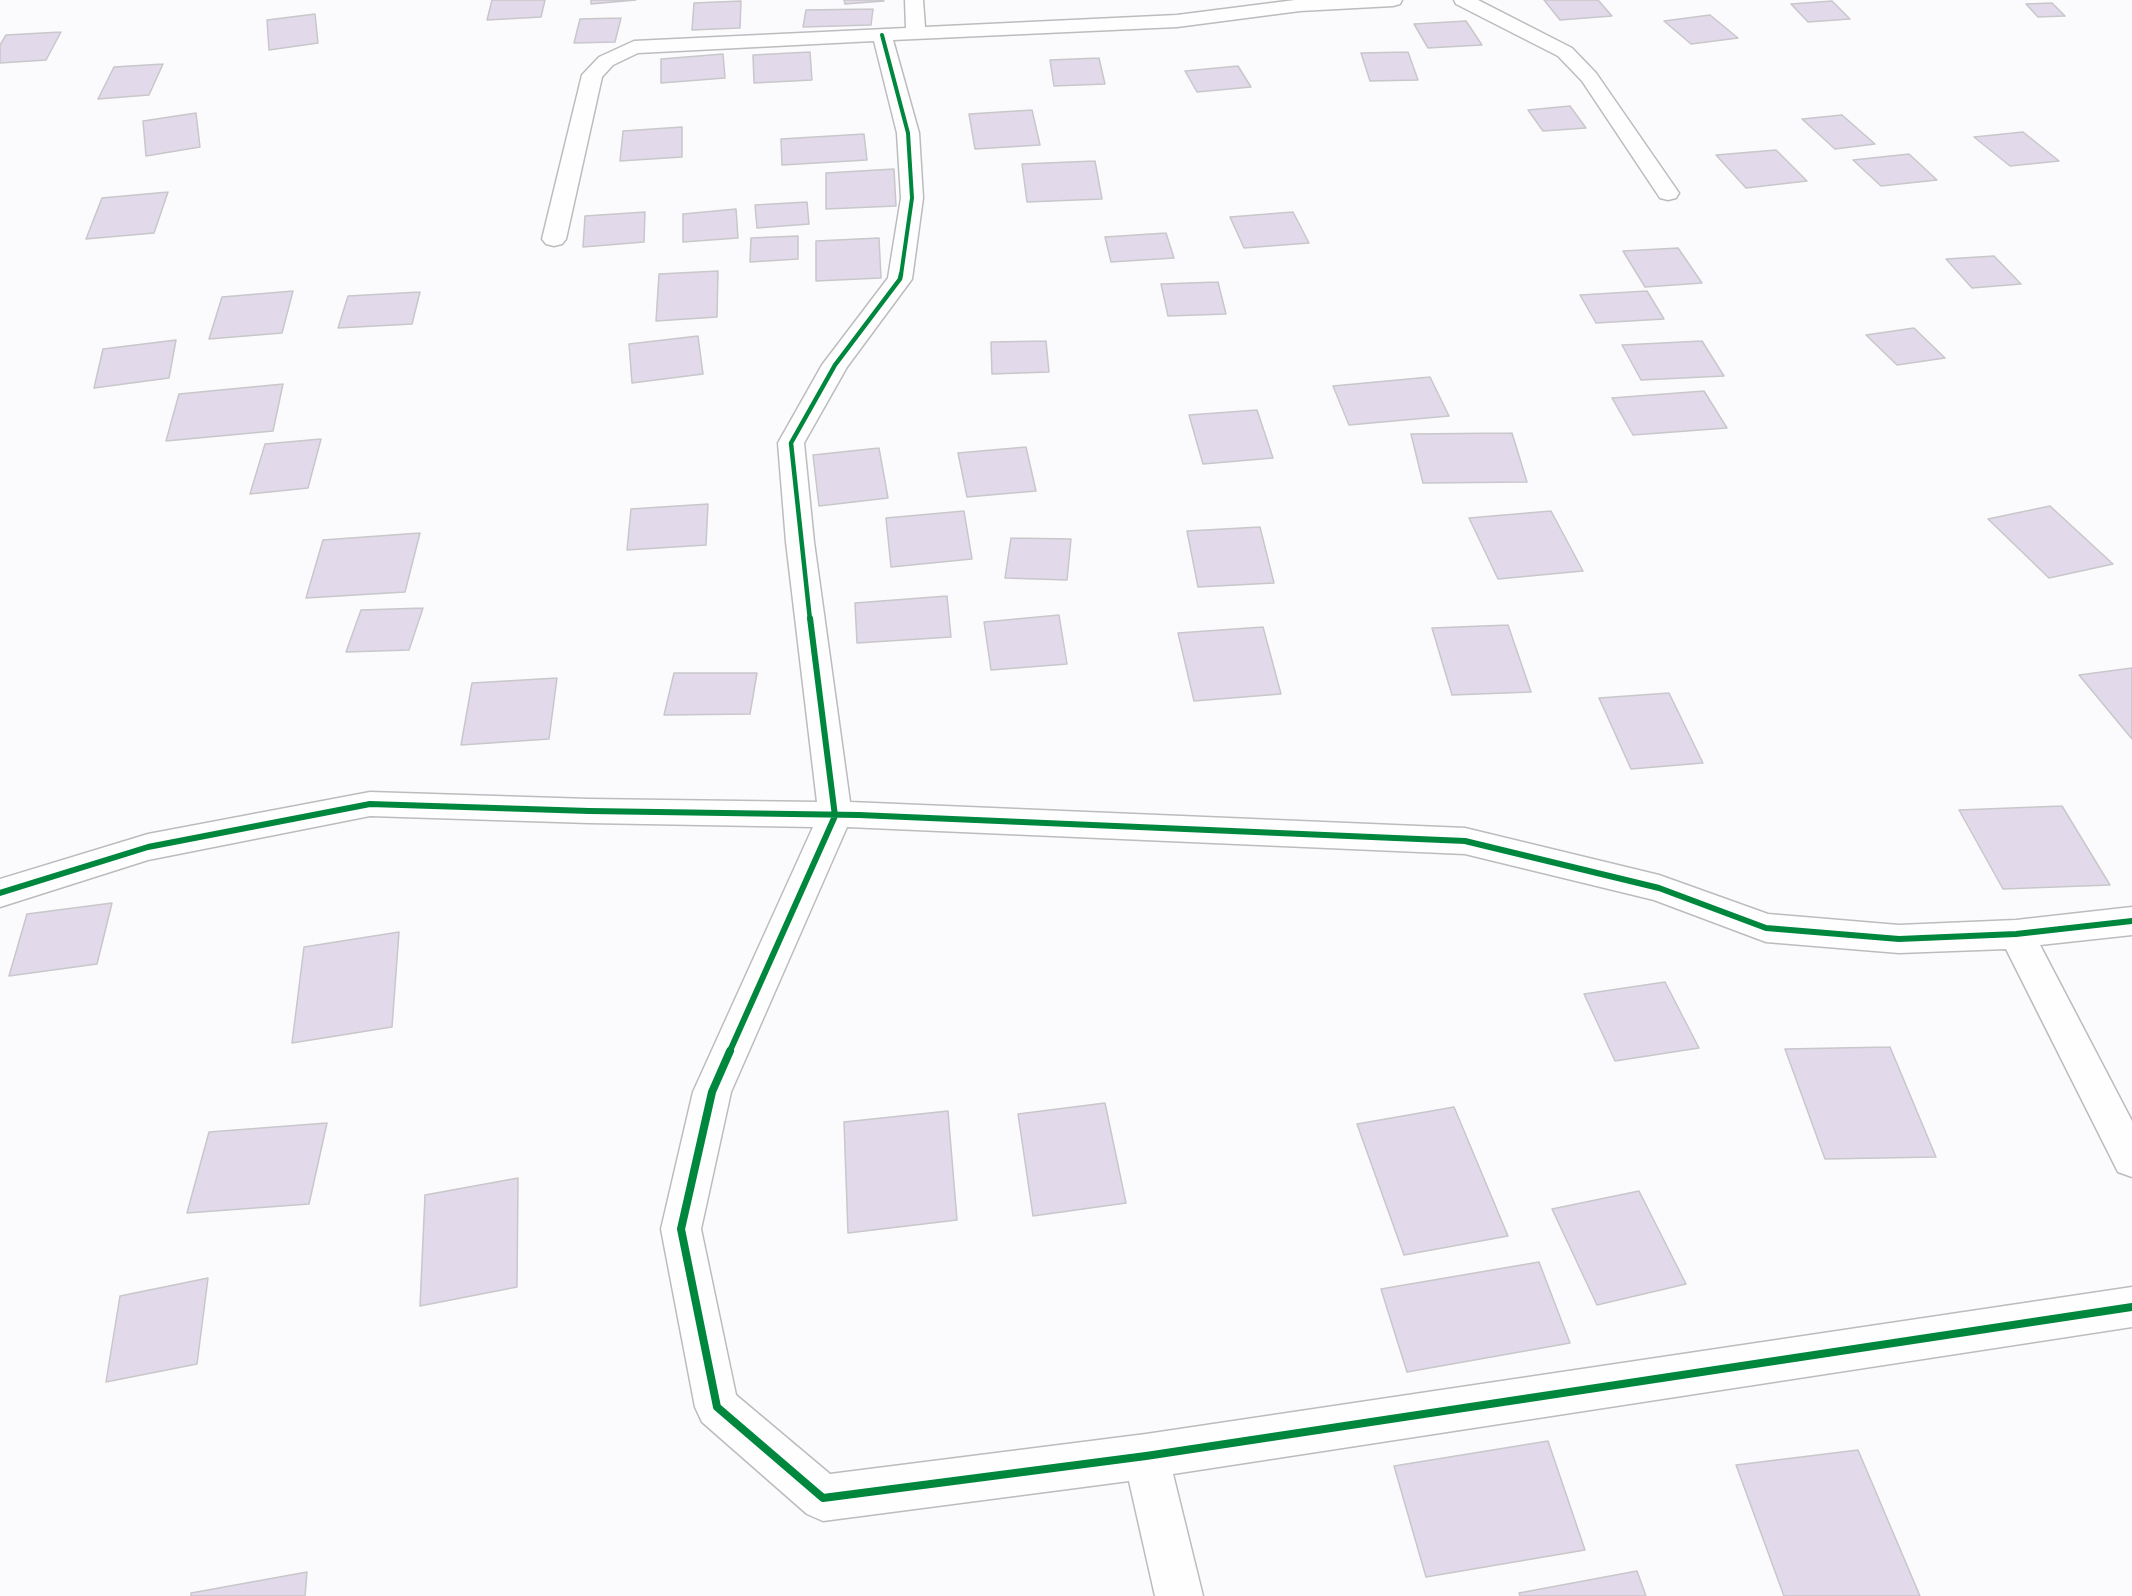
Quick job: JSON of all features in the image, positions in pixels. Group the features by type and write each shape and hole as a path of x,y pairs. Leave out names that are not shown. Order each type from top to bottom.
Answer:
{"street":[{"path":"914,0 899,34 912,198 900,279 835,365 791,442 800,542 835,816 711,1092 681,1229 717,1407 823,1498 1146,1456 2132,1306"},
{"path":"554,239 592,75 618,54 634,47 1177,21 1300,5 1393,0"},
{"path":"1462,0 1564,52 1589,77 1668,193"},
{"path":"0,892 148,847 370,804 835,816 1465,841 1659,888 1766,928 1899,939 2016,934 2132,921"},
{"path":"2016,934 2132,1160"},
{"path":"1146,1456 1179,1596"}],"building":[{"path":"492,0 545,0 541,17 487,20"},
{"path":"591,0 636,0 591,4"},
{"path":"844,0 883,0 884,1 845,4"},
{"path":"1544,0 1598,0 1612,16 1560,20"},
{"path":"741,1 740,28 692,30 694,3"},
{"path":"1832,1 1850,19 1808,22 1791,4"},
{"path":"2052,3 2065,16 2038,17 2026,4"},
{"path":"873,9 871,25 803,27 806,10"},
{"path":"315,14 318,43 269,50 267,20"},
{"path":"1710,15 1738,38 1691,44 1664,21"},
{"path":"621,18 615,42 574,43 580,19"},
{"path":"1466,21 1482,45 1428,48 1414,24"},
{"path":"61,32 46,60 0,63 0,45 6,35"},
{"path":"810,52 812,80 754,83 753,55"},
{"path":"1408,52 1418,80 1370,81 1361,53"},
{"path":"723,54 725,78 661,83 661,59"},
{"path":"1099,58 1105,84 1054,86 1050,60"},
{"path":"163,64 149,95 98,99 114,67"},
{"path":"1238,66 1251,87 1197,92 1185,71"},
{"path":"1570,106 1586,128 1543,131 1528,110"},
{"path":"1032,110 1040,145 975,149 969,114"},
{"path":"196,113 200,147 146,156 143,121"},
{"path":"1842,115 1875,144 1835,149 1802,119"},
{"path":"682,127 682,157 620,161 623,131"},
{"path":"2023,132 2059,161 2010,166 1974,137"},
{"path":"864,134 867,160 782,165 781,139"},
{"path":"1776,150 1807,181 1746,188 1716,155"},
{"path":"1909,154 1937,180 1881,186 1853,160"},
{"path":"1095,161 1102,199 1027,202 1022,164"},
{"path":"894,169 896,206 826,209 826,173"},
{"path":"168,192 154,233 86,239 102,198"},
{"path":"807,202 809,224 757,228 755,205"},
{"path":"736,209 738,238 683,242 683,214"},
{"path":"645,212 644,242 583,247 585,216"},
{"path":"1293,212 1309,243 1244,248 1230,217"},
{"path":"1166,233 1174,258 1111,262 1105,237"},
{"path":"798,236 798,259 750,262 751,238"},
{"path":"879,238 881,278 816,281 816,241"},
{"path":"1678,248 1702,283 1645,287 1623,251"},
{"path":"1994,256 2021,284 1972,288 1946,259"},
{"path":"718,271 717,317 656,321 659,274"},
{"path":"1218,282 1226,314 1168,316 1161,284"},
{"path":"293,291 282,333 209,339 222,297"},
{"path":"1647,291 1664,319 1596,323 1580,295"},
{"path":"420,292 412,324 338,328 348,296"},
{"path":"1914,328 1945,358 1897,365 1866,335"},
{"path":"698,336 703,374 632,383 629,344"},
{"path":"176,340 169,378 94,388 103,349"},
{"path":"1046,341 1049,372 992,374 991,342"},
{"path":"1702,341 1724,376 1641,380 1622,345"},
{"path":"1430,377 1449,416 1349,425 1333,386"},
{"path":"283,384 273,431 166,441 179,394"},
{"path":"1704,391 1727,428 1633,435 1612,398"},
{"path":"1257,410 1273,458 1203,464 1189,415"},
{"path":"1512,433 1527,482 1423,483 1411,434"},
{"path":"321,439 308,488 250,494 265,444"},
{"path":"1026,447 1036,491 967,497 958,453"},
{"path":"879,448 888,498 819,506 813,455"},
{"path":"708,504 706,545 627,550 631,509"},
{"path":"2050,506 2113,564 2049,578 1988,519"},
{"path":"964,511 972,559 891,567 886,518"},
{"path":"1551,511 1583,571 1498,579 1469,518"},
{"path":"1260,527 1274,583 1198,587 1187,531"},
{"path":"420,533 405,592 306,598 323,540"},
{"path":"1011,538 1071,539 1067,580 1005,578"},
{"path":"947,596 951,637 857,643 855,603"},
{"path":"423,608 409,650 346,652 361,610"},
{"path":"1059,615 1067,664 991,670 984,622"},
{"path":"1508,625 1531,692 1452,695 1432,628"},
{"path":"1263,627 1281,694 1194,701 1178,633"},
{"path":"2132,668 2132,739 2079,675"},
{"path":"674,673 757,673 750,714 664,715"},
{"path":"557,678 549,739 461,745 472,683"},
{"path":"1669,693 1703,763 1631,769 1599,698"},
{"path":"2062,806 2110,885 2003,889 1959,810"},
{"path":"112,903 97,964 9,976 27,914"},
{"path":"399,932 392,1027 292,1043 304,947"},
{"path":"1665,982 1699,1048 1615,1061 1584,994"},
{"path":"1890,1047 1936,1157 1825,1159 1785,1049"},
{"path":"1105,1103 1126,1203 1033,1216 1018,1114"},
{"path":"1454,1107 1508,1236 1404,1255 1357,1124"},
{"path":"948,1111 957,1220 848,1233 844,1122"},
{"path":"327,1123 309,1204 187,1213 209,1132"},
{"path":"518,1178 517,1287 420,1306 425,1195"},
{"path":"1639,1191 1686,1284 1597,1305 1552,1209"},
{"path":"1539,1262 1570,1343 1407,1372 1381,1289"},
{"path":"208,1278 197,1364 106,1382 120,1296"},
{"path":"1548,1441 1585,1550 1426,1577 1394,1466"},
{"path":"1858,1450 1920,1596 1784,1596 1736,1465"},
{"path":"1637,1571 1646,1596 1520,1596 1519,1593"},
{"path":"307,1572 305,1596 191,1596 191,1593"}],"cycle path":[{"path":"882,35 908,133 912,198 900,279 835,365 791,443 800,542 835,816 712,1092 681,1229 717,1407 823,1498 1146,1456 2132,1307"},
{"path":"0,893 148,847 370,804 589,811 859,815 1465,841 1659,888 1766,928 1899,939 2016,934 2132,921"}]}
